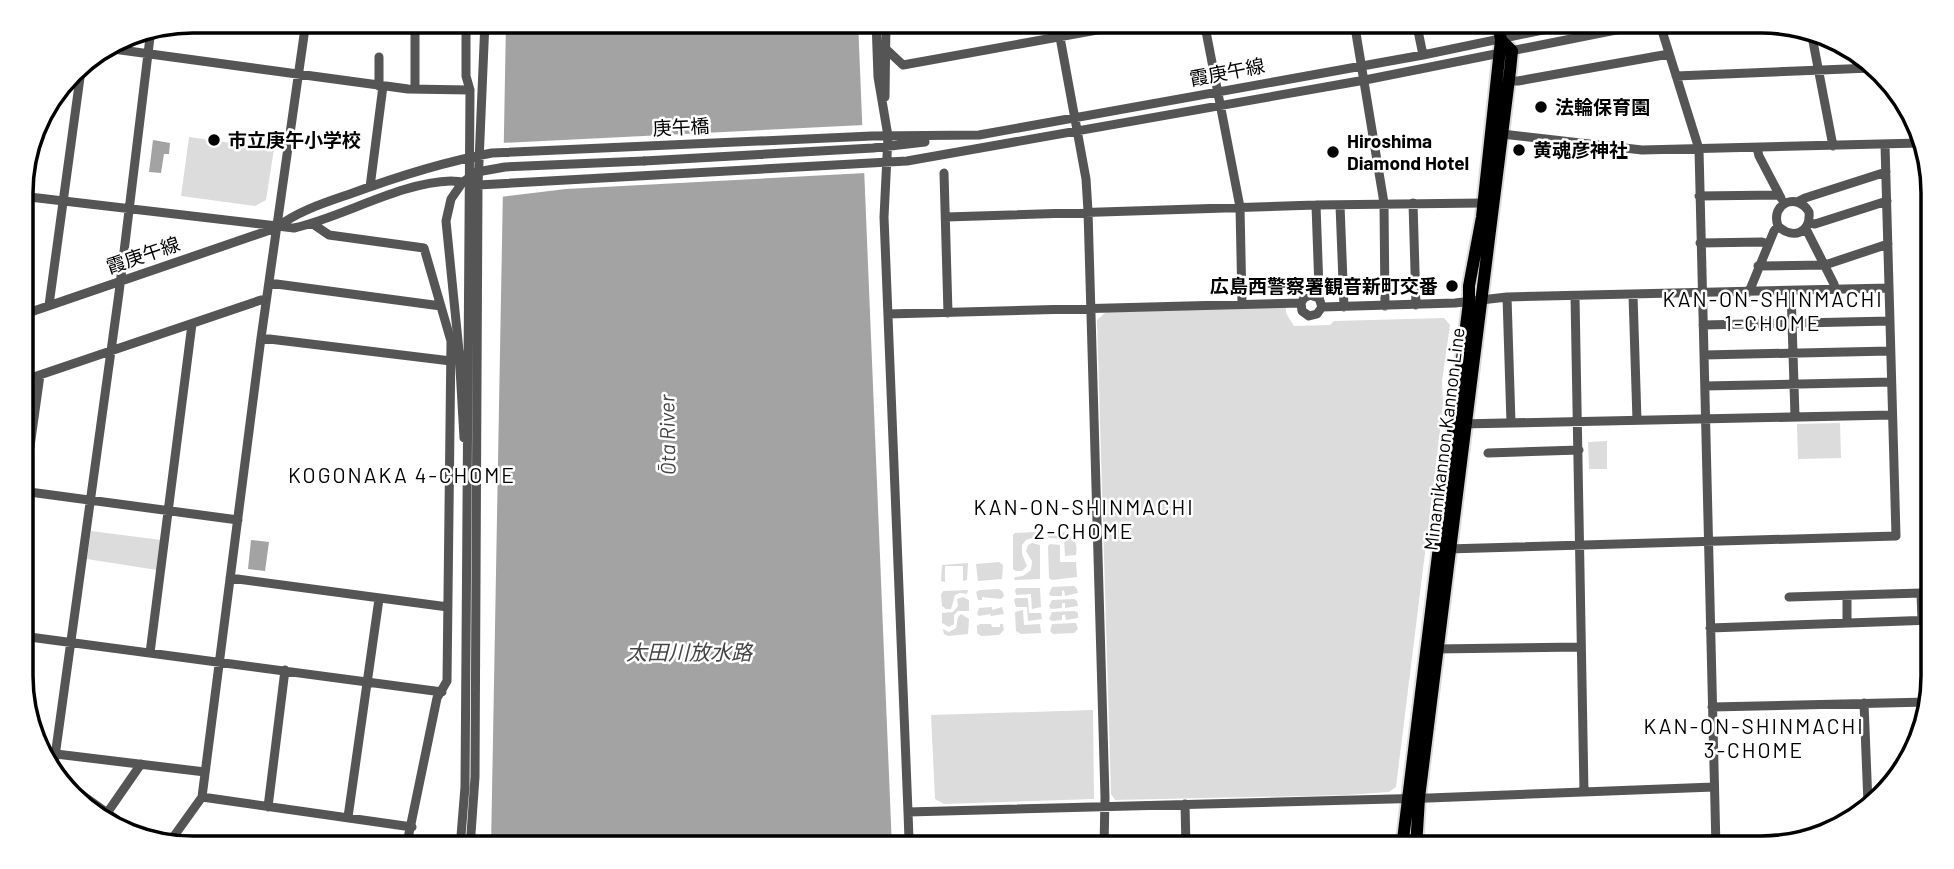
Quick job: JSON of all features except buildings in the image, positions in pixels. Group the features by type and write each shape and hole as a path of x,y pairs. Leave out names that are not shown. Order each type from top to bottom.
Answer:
{"main road":[{"path":"1500,33 1505,53"},
{"name":"Minamikannon Kannon Line","path":"1405,835 1413,798 1475,301 1509,80 1505,53"},
{"name":"Minamikannon Kannon Line","path":"1475,301 1469,286 1505,53"},
{"name":"Minamikannon Kannon Line","path":"1413,798 1415,835"}],"street":[{"path":"887,50 903,65 1075,33"},
{"path":"1207,33 1240,208 1242,304"},
{"path":"1357,33 1384,203 1385,306"},
{"path":"1419,33 1423,55"},
{"name":"霞庚午線","path":"888,141 979,135 1532,33"},
{"path":"34,198 293,228 313,224 395,193 451,181 494,184 889,163 1220,107 1601,33"},
{"path":"1663,33 1699,149 1716,835"},
{"path":"175,834 202,797 261,338 305,34"},
{"path":"415,34 415,89"},
{"path":"466,34 466,76 470,90 474,156"},
{"path":"461,836 465,788 473,184 484,34"},
{"path":"876,34 878,77 884,106 889,163 884,217 909,836"},
{"path":"884,106 887,34"},
{"path":"1060,36 1086,179 1088,211 1104,835"},
{"path":"150,40 130,209 56,754 205,772"},
{"path":"1813,42 1833,146"},
{"path":"123,50 381,86 470,90"},
{"path":"1509,80 1532,79 1669,54"},
{"path":"370,187 381,86 379,57"},
{"path":"1676,76 1861,69"},
{"path":"49,305 79,82"},
{"path":"1502,134 1642,150 1913,144"},
{"name":"庚午橋","path":"276,228 292,216 370,187 492,153 872,136 888,141"},
{"path":"469,463 463,430 459,351 446,221 447,209 455,191 477,172 505,167 873,148 888,141"},
{"path":"1444,549 1896,537 1885,145"},
{"path":"1758,148 1759,156 1782,199"},
{"path":"1699,196 1800,201 1886,172"},
{"path":"944,173 948,313"},
{"path":"471,836 475,777 473,184"},
{"path":"1782,199 1776,213 1778,226 1784,233 1792,235 1808,226 1887,201"},
{"path":"1800,201 1810,212 1808,226 1835,290"},
{"path":"946,216 1384,203 1483,203"},
{"path":"1413,203 1416,305"},
{"path":"1316,205 1319,289 1316,296"},
{"path":"1340,205 1343,307"},
{"path":"313,224 330,235 424,248 451,341 447,681 437,698 409,836"},
{"path":"1749,292 1773,231 1778,226"},
{"name":"霞庚午線","path":"34,311 276,228"},
{"path":"1700,243 1768,244"},
{"path":"1758,266 1825,265 1888,244"},
{"path":"269,283 441,306"},
{"path":"1322,307 1416,305 1507,297 1889,288"},
{"path":"1791,291 1795,416"},
{"path":"1633,295 1637,420"},
{"path":"1307,296 1316,296 1322,307 1317,314 1309,316 1302,311 1301,303 1307,296"},
{"path":"1575,296 1584,792"},
{"path":"1507,297 1511,422"},
{"path":"34,377 261,300 266,301"},
{"path":"888,314 1301,303"},
{"path":"1703,325 1890,321"},
{"path":"150,653 192,324"},
{"path":"261,338 451,361"},
{"path":"1704,355 1890,351"},
{"path":"34,409 40,375"},
{"path":"1705,386 1891,382"},
{"path":"1460,424 1892,415"},
{"path":"1488,453 1579,450"},
{"path":"33,492 238,520"},
{"path":"230,578 448,607"},
{"path":"1789,597 1921,593"},
{"path":"1847,596 1847,623"},
{"path":"348,817 379,599"},
{"path":"1710,628 1921,621"},
{"path":"33,637 442,692"},
{"path":"1432,648 1581,647"},
{"path":"268,807 285,670"},
{"path":"1712,707 1918,702"},
{"path":"1864,703 1868,795"},
{"path":"109,811 141,764"},
{"path":"908,812 1714,787"},
{"path":"202,797 412,827"},
{"path":"1185,804 1186,835"}],"shaded area":[{"path":"189,137 274,149 266,200 255,206 181,196"},
{"path":"1286,307 1286,313 1294,326 1330,325 1334,321 1444,318 1450,325 1442,381 1443,403 1438,448 1396,787 1389,792 1346,795 1115,800 1111,794 1097,320 1106,312"},
{"path":"1840,423 1841,458 1798,459 1797,424"},
{"path":"1607,441 1607,469 1589,469 1588,442"},
{"path":"91,531 161,540 157,570 87,559"},
{"path":"1051,531 1071,536 1076,543 1076,555 1065,556 1064,539 1049,538 1047,535"},
{"path":"1036,532 1039,536 1026,540 1022,545 1027,566 1022,571 1016,571 1013,569 1013,535"},
{"path":"1032,543 1040,545 1040,579 1014,580 1031,570 1032,561 1026,551"},
{"path":"1050,544 1060,545 1060,562 1076,562 1077,577 1052,580 1049,578"},
{"path":"999,562 1003,565 1002,579 978,581 976,564"},
{"path":"968,563 967,580 963,581 963,566 945,566 945,582 941,581 942,565"},
{"path":"1074,586 1078,593 1065,596 1064,590 1062,596 1049,594 1052,587"},
{"path":"1017,588 1040,588 1041,607 1032,609 1031,594 1016,595"},
{"path":"999,589 1004,596 1001,599 982,597 982,600 978,600 976,592"},
{"path":"968,590 967,594 955,595 951,609 942,606 943,591"},
{"path":"963,597 969,600 969,611 958,611 954,615 954,624 949,627 942,623 942,613 953,612 958,606 957,599"},
{"path":"1016,598 1028,598 1029,613 1041,613 1042,619 1028,621 1027,607 1016,607"},
{"path":"1074,599 1078,606 1065,608 1065,603 1062,603 1062,608 1051,609 1049,606 1052,600"},
{"path":"992,607 992,610 1002,607 1004,614 977,614 979,608"},
{"path":"1023,610 1024,625 1040,624 1041,633 1021,634 1016,631 1015,612"},
{"path":"1075,611 1078,618 1066,620 1065,615 1062,615 1062,620 1049,619 1052,612"},
{"path":"961,614 969,619 968,634 944,634 943,629 949,632 956,628"},
{"path":"1076,623 1078,629 1074,633 1053,634 1050,631 1052,624"},
{"path":"980,624 1000,627 1000,624 1003,624 1004,630 999,635 981,636 977,633 977,626"},
{"path":"1093,710 1094,799 944,804 935,799 931,715"}],"water":[{"name":"太田川放水路","path":"506,34 859,34 891,836 491,836"},
{"path":"153,140 170,143 169,154 164,154 161,173 149,172"},
{"path":"251,540 269,542 265,571 248,569"}],"pier":[{"path":"864,125 866,173 566,189 500,197 501,143"}],"place":[{"name":"法輪保育園","path":"1541,107"},
{"name":"市立庚午小学校","path":"214,140"},
{"name":"黄魂彦神社","path":"1519,150"},
{"name":"Hiroshima Diamond Hotel","path":"1333,152"},
{"name":"広島西警察署観音新町交番","path":"1452,286"}],"district":[{"name":"KAN-ON-SHINMACHI 1-CHOME","path":"1773,312"},
{"name":"KOGONAKA 4-CHOME","path":"402,476"},
{"name":"KAN-ON-SHINMACHI 2-CHOME","path":"1084,520"},
{"name":"KAN-ON-SHINMACHI 3-CHOME","path":"1754,739"}],"water label":[{"name":"Ōta River","path":"668,435"}]}
